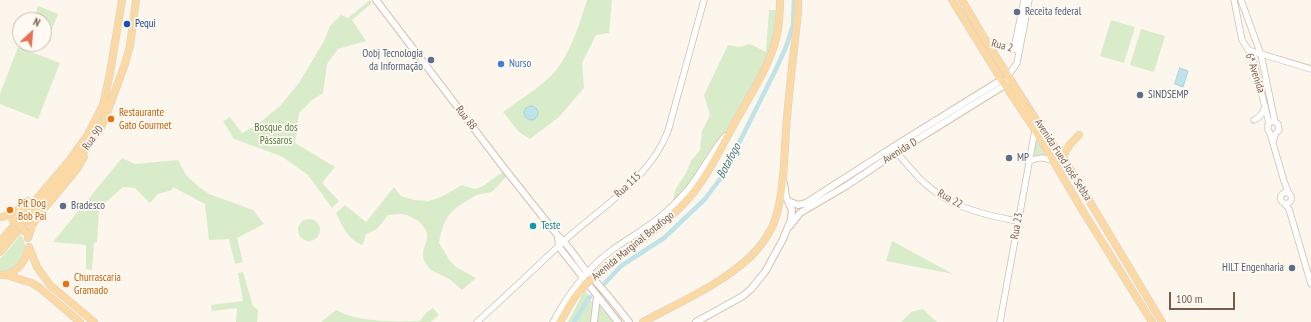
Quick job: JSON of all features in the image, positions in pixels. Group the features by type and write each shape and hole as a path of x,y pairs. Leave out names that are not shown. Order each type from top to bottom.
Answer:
{"main road":[{"name":"Rua 90","path":"0,242 68,162 87,136 103,105 122,0"},
{"name":"Rua 90","path":"0,252 72,167 99,130 111,106 125,64 130,46 136,0"},
{"name":"Rua 88","path":"376,0 504,168 629,322"},
{"name":"Avenida Marginal Botafogo","path":"560,322 574,298 584,286 598,273 651,233 688,200 714,161 758,81 772,52 776,38 780,0"},
{"path":"643,322 726,277 750,258 769,232 774,222 779,206 798,0"},
{"name":"Avenida Fued José Sebba","path":"952,0 1003,82 1037,127 1045,134 1063,157 1162,322"},
{"name":"Avenida Fued José Sebba","path":"962,0 1037,127 1038,138 1152,322"},
{"path":"1003,82 1008,76"},
{"name":"Avenida D","path":"790,226 800,213 846,186 1003,82"},
{"name":"Avenida D","path":"788,201 798,205 806,203 893,147 1003,82"},
{"path":"1,217 16,212 24,207 71,151 95,119"},
{"path":"27,236 37,217 77,169 99,130"},
{"path":"1038,138 1045,134"},
{"path":"1063,157 1065,151 1078,135"},
{"path":"696,322 733,302 751,289 765,272 790,226 792,216 792,210 785,191 782,174"},
{"path":"1,217 12,220 20,225 27,236 29,247 37,267 50,285 94,322"},
{"path":"558,236 559,247 618,322"},
{"path":"2,276 15,270 22,264 27,256 29,247"},
{"path":"2,276 32,283 80,322"},
{"path":"594,322 597,296"}],"street":[{"name":"Rua 115","path":"477,322 564,241 646,169 660,150 668,131 704,0"},
{"path":"1008,76 1017,63 1016,49 1024,0"},
{"path":"1016,49 1029,0"},
{"name":"6ª Avenida","path":"1234,0 1242,40 1252,56 1265,105 1272,122"},
{"name":"6ª Avenida","path":"1241,0 1261,54 1272,122"},
{"name":"Rua 2","path":"986,41 1016,49"},
{"path":"1248,50 1311,69"},
{"path":"1252,56 1261,54"},
{"path":"1254,120 1263,113 1265,105"},
{"path":"1272,122 1279,126 1279,130 1273,133 1268,130 1267,127 1272,122"},
{"name":"Rua 23","path":"1000,322 1028,162 1037,127"},
{"name":"Avenida Marginal Botafogo","path":"553,322 568,295 587,271 611,251 671,208 696,178 718,144 732,129"},
{"path":"1273,133 1273,143 1287,194 1292,200 1287,203"},
{"name":"Rua 22","path":"897,152 916,175 945,199 961,207 989,216 1017,221"},
{"path":"1028,162 1042,157 1053,161"},
{"path":"1287,194 1281,196 1281,200 1287,203 1311,284"}],"green space":[{"name":"Bosque dos Pássaros","path":"370,0 372,3 352,20 366,41 338,49 327,64 323,93 312,100 299,113 295,143 335,167 322,183 339,201 332,208 308,175 281,156 234,139 223,121 230,117 242,133 258,124 280,106 299,83 324,41 330,26 341,15 348,18"},
{"path":"587,0 612,0 609,33 596,35 582,63 584,88 559,117 530,139 519,132 503,112 538,87 556,70 571,46"},
{"path":"38,6 58,14 52,29 52,12 36,12"},
{"path":"769,10 780,10 776,38 731,129 710,150 691,181 673,201 675,190 686,173 691,161 700,150 702,131 710,115 704,95 728,45 740,47 750,44 766,52"},
{"path":"1111,20 1135,27 1124,63 1100,56"},
{"path":"1141,29 1165,36 1154,72 1130,65"},
{"path":"16,52 31,52 60,63 38,119 0,104 0,94"},
{"path":"1035,135 1048,155 1030,158"},
{"path":"122,158 135,164 178,160 186,175 209,194 253,210 264,224 237,238 243,262 235,264 229,239 209,240 205,204 173,187 172,190 158,194 150,203 135,188 123,187 99,208 97,242 94,243 92,270 86,269 86,245 53,242"},
{"path":"503,172 506,177 493,191 477,195 460,205 450,214 443,226 439,243 450,261 456,267 476,278 462,290 451,281 434,271 424,261 423,252 427,233 423,226 416,220 404,214 388,215 377,229 366,234 363,245 353,240 344,228 336,213 345,205 366,222 394,187 401,196 414,200 429,201 441,197 462,185 475,189 483,186"},
{"path":"309,219 317,222 320,230 317,238 309,241 301,238 298,230 301,222"},
{"path":"21,235 25,247 22,259 13,268 0,273 0,259"},
{"path":"892,241 953,274 886,261"},
{"path":"243,272 253,306 258,310 257,322 236,322 237,308 212,311 211,305 243,301 238,273"},
{"path":"585,289 592,302 590,322 568,322"},
{"path":"599,305 613,322 597,322"},
{"path":"433,308 439,315 431,322 321,322 336,310 365,319 420,321 426,313"},
{"path":"923,309 937,322 901,322 911,312"}],"water":[{"path":"1180,68 1188,71 1183,87 1175,84"},
{"path":"531,106 536,108 538,113 536,118 531,120 526,118 524,113 526,108"}],"waterway":[{"name":"Botafogo","path":"605,283 621,266 664,238 705,199 723,175 786,47 793,25 794,0"},
{"name":"Botafogo","path":"574,322 590,297"}],"place":[{"name":"Receita federal","path":"1017,12"},
{"name":"Pequi","path":"127,24"},
{"name":"Oobj Tecnologia da Informação","path":"431,60"},
{"name":"Nurso","path":"501,64"},
{"name":"SINDSEMP","path":"1140,95"},
{"name":"Restaurante Gato Gourmet","path":"111,119"},
{"name":"MP","path":"1009,158"},
{"name":"Bradesco","path":"63,206"},
{"name":"Pit Dog Bob Pai","path":"10,210"},
{"name":"Teste","path":"533,226"},
{"name":"HILT Engenharia","path":"1292,268"},
{"name":"Churrascaria Gramado","path":"66,284"}]}
